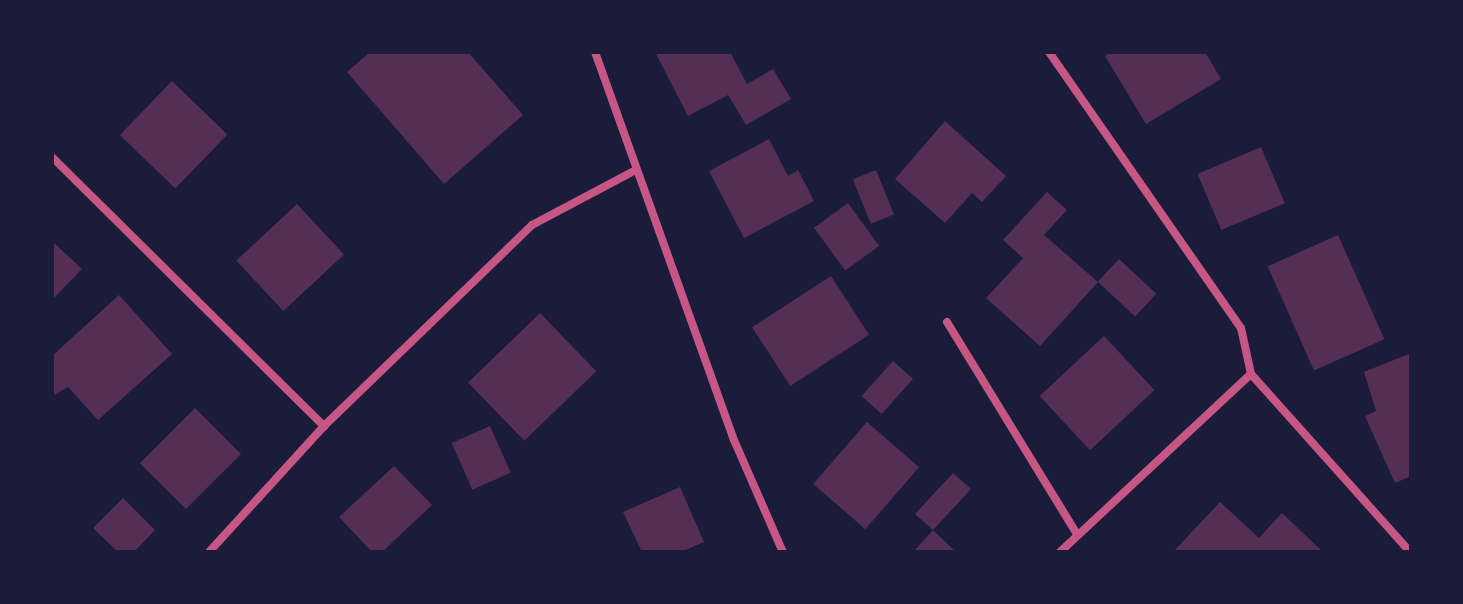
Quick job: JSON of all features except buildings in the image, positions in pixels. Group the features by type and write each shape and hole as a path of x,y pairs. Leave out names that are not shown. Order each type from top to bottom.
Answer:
{"street":[{"path":"595,52 734,440 783,552"},
{"path":"1049,52 1241,328 1251,374 1410,552"},
{"path":"52,157 324,426"},
{"path":"209,552 324,426 532,225 636,170"},
{"path":"947,322 1077,534"},
{"path":"1060,552 1251,374"}]}
